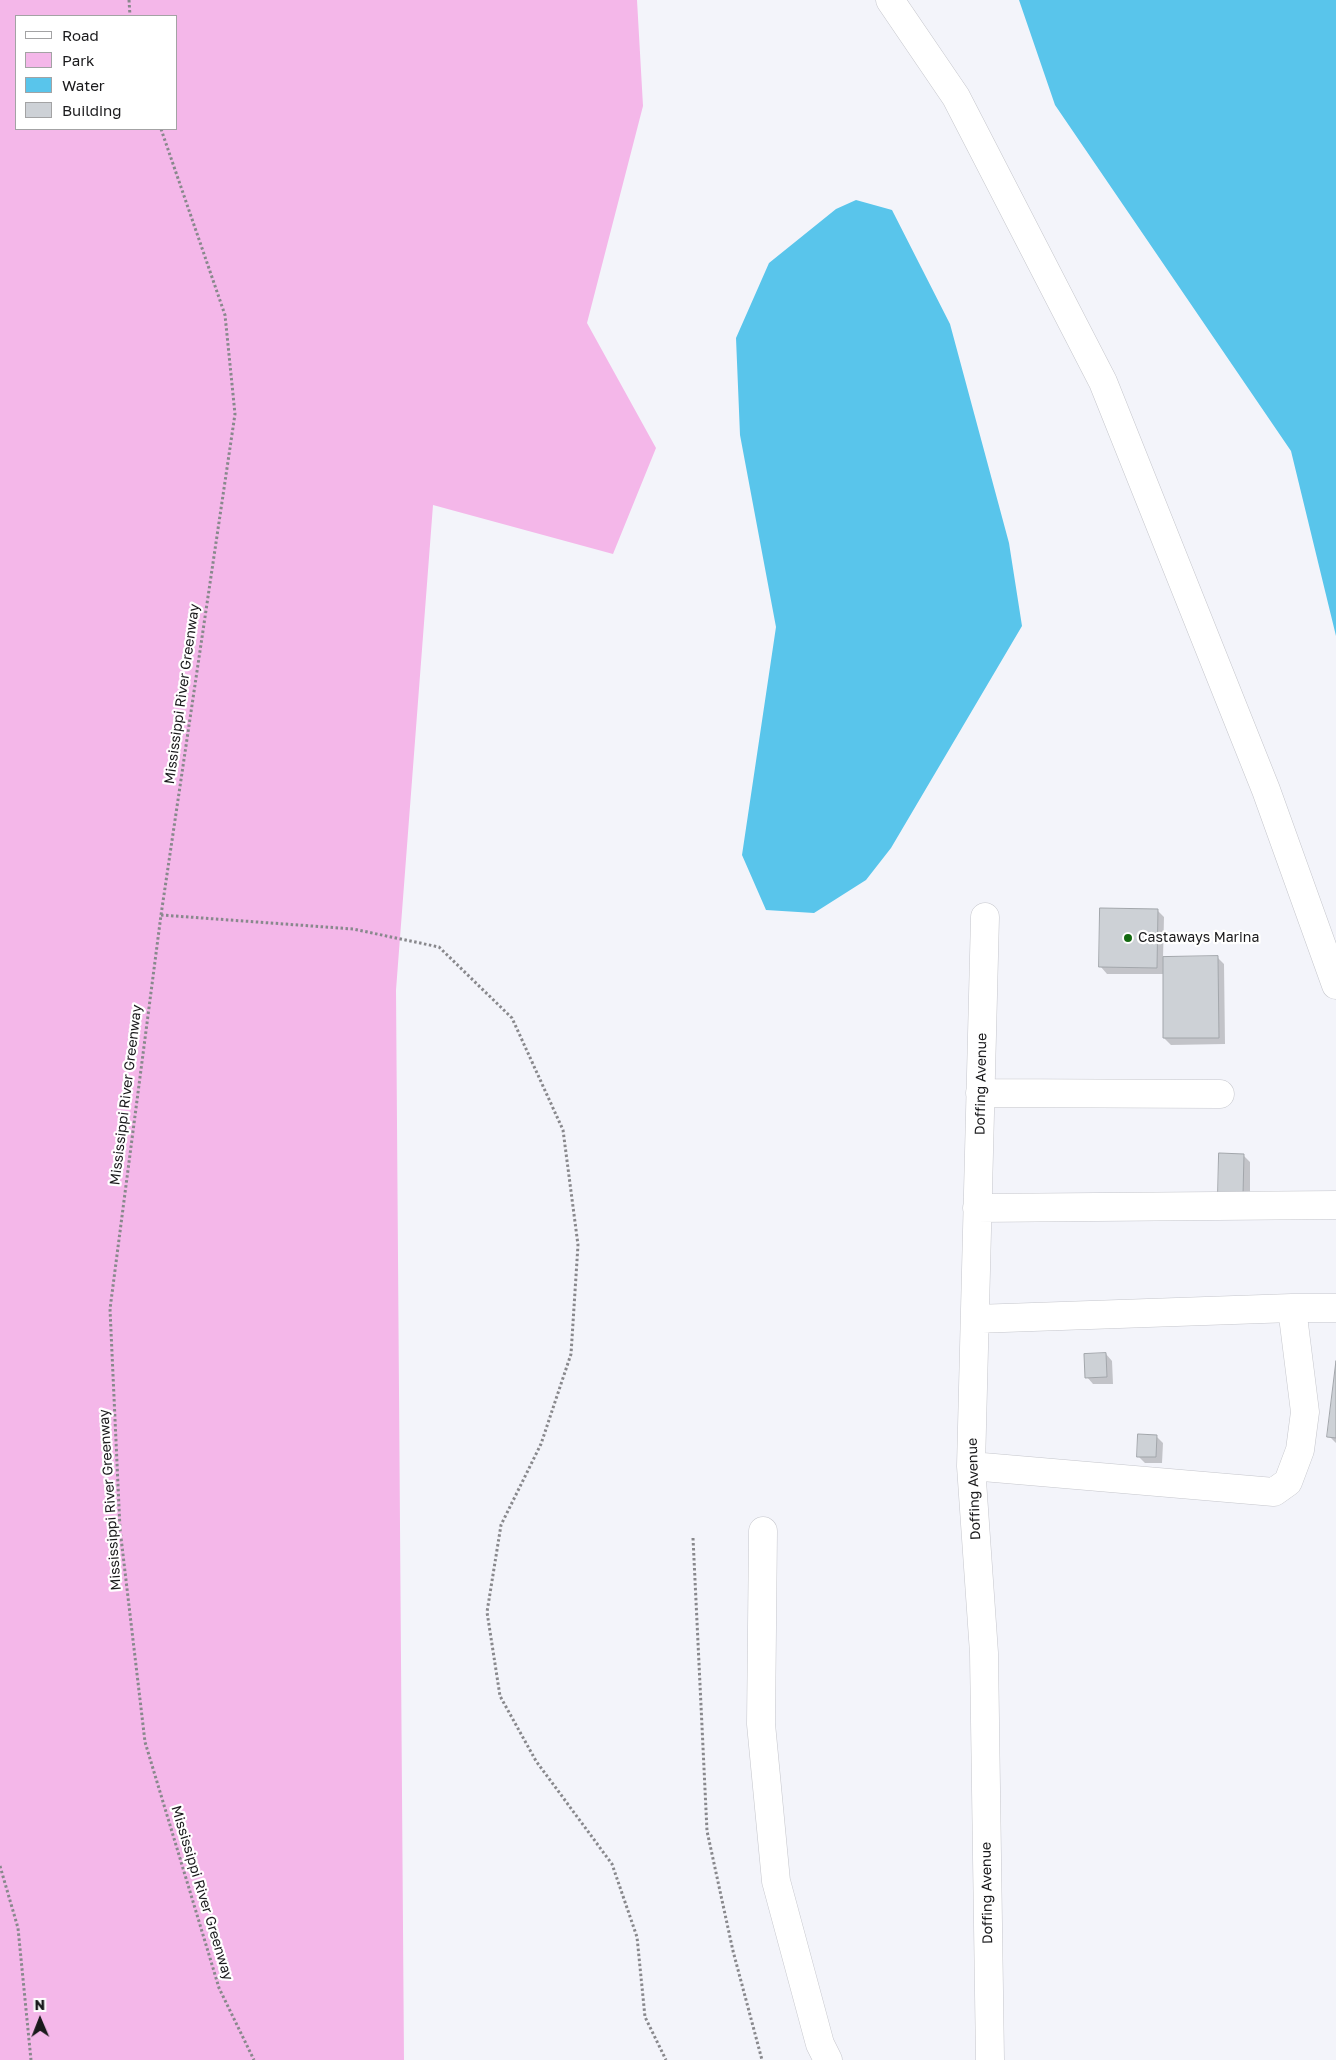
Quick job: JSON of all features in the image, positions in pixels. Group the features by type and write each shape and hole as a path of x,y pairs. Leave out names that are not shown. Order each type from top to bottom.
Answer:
{"street":[{"path":"890,0 956,97 1104,382 1266,790 1336,985"},
{"name":"Doffing Avenue","path":"984,917 971,1466 984,1653 990,2060"},
{"path":"980,1093 1220,1094"},
{"path":"977,1208 1336,1205"},
{"path":"971,1466 1274,1492 1288,1482 1300,1450 1305,1412 1292,1308"},
{"path":"975,1319 1336,1308"},
{"path":"763,1530 761,1724 776,1881 820,2044 828,2060"}],"path":[{"path":"129,0 130,15"},
{"name":"Mississippi River Greenway","path":"161,130 225,315 235,414 160,915 110,1308 120,1529 144,1742 219,1988 254,2060"},
{"path":"160,915 354,929 439,947 512,1018 563,1130 578,1245 571,1354 541,1444 502,1525 487,1612 500,1696 536,1761 612,1864 637,1938 645,2017 666,2060"},
{"path":"693,1538 707,1831 733,1951 762,2060"},
{"path":"0,1866 18,1928 31,2060"}],"green space":[{"path":"0,0 637,0 643,106 587,323 656,448 613,554 433,505 396,990 404,2060 0,2060"}],"water":[{"path":"1019,0 1336,0 1336,636 1291,451 1055,105"},
{"path":"856,200 892,210 950,324 1009,543 1022,626 891,848 866,880 814,913 766,910 742,855 776,627 740,435 736,338 769,263 836,209"}],"building":[{"name":"Castaways Marina","path":"1100,908 1158,909 1157,968 1099,967"},
{"path":"1218,956 1219,1038 1163,1038 1163,957"},
{"path":"1219,1153 1244,1154 1243,1195 1218,1195"},
{"path":"1106,1353 1107,1377 1085,1378 1084,1354"},
{"path":"1336,1361 1336,1438 1327,1437"},
{"path":"1138,1434 1157,1435 1156,1457 1137,1457"}],"place":[{"name":"Castaways Marina","path":"1128,938"}]}
